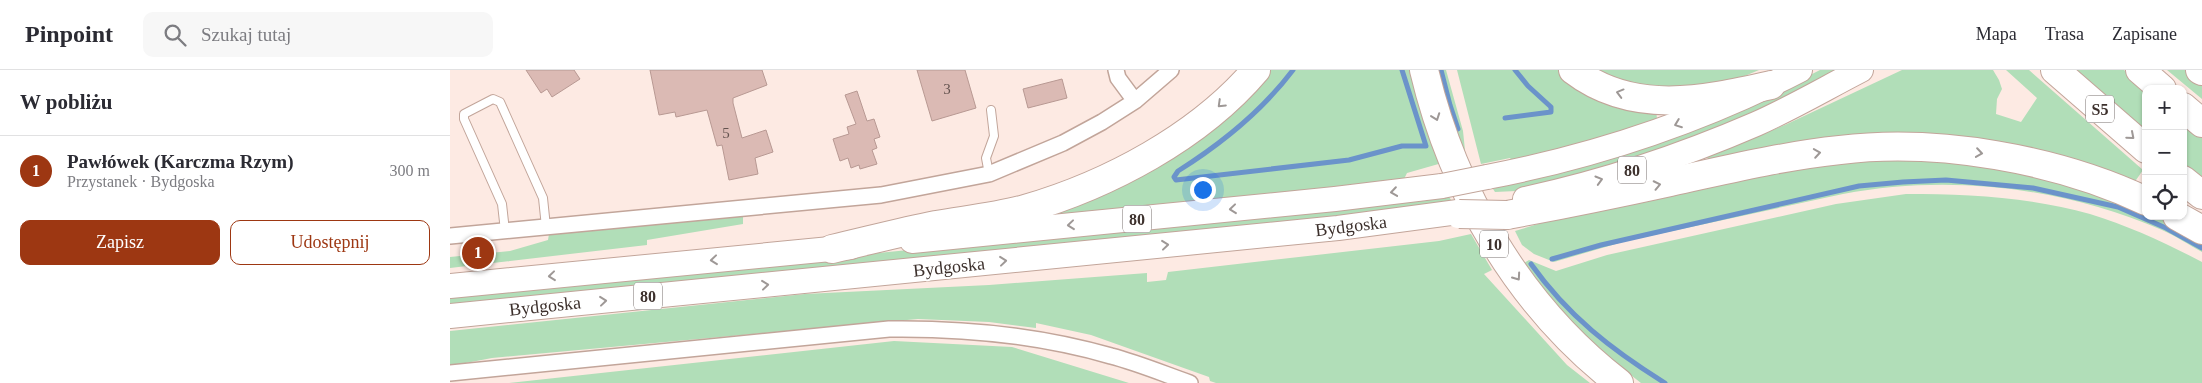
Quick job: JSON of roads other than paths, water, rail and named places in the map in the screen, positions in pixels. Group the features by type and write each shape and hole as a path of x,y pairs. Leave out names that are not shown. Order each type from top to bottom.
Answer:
{"highway":[{"path":"832,249 936,225 1024,209 1078,191 1129,167 1171,142 1214,110 1256,70"},
{"name":"10","path":"1424,70 1432,106 1452,161 1492,241 1524,287 1561,330 1619,383"},
{"path":"1573,70 1606,89 1644,99 1677,101 1712,98 1771,85"},
{"name":"S5","path":"2054,70 2142,146"},
{"path":"2140,70 2157,85"},
{"path":"2187,110 2202,123"},
{"path":"1455,213 1504,210 1582,201 1751,163 1841,149 1889,147 1951,149 2013,158 2092,179 2142,198"},
{"path":"2187,183 2202,195"},
{"path":"2184,220 2202,230"}],"main road":[{"name":"80","path":"832,249 1335,200 1442,186 1532,168 1610,147 1709,112 1800,70"},
{"name":"80","path":"1504,210 1714,141 1758,123 1861,70"},
{"name":"Bydgoska","path":"450,316 1338,228 1455,213"},
{"name":"Bydgoska","path":"450,286 832,249"}],"street":[{"path":"1116,70 1118,78 1135,101"},
{"path":"450,236 882,195 989,174 1063,143 1102,122 1135,101 1171,70"},
{"path":"450,373 889,329 943,328 992,332 1046,341 1112,356 1190,383"}],"lane":[{"path":"505,231 502,204 464,119 464,114 468,111 493,99 500,102 543,198 546,227"},
{"path":"989,174 986,158 994,136 990,110"}],"waterway":[{"path":"1293,70 1268,99 1240,126 1210,150 1178,171 1174,177 1176,180 1349,160 1402,146 1426,146 1402,70"},
{"path":"1441,70 1458,129"},
{"path":"1505,118 1551,112 1551,107 1528,86 1515,70"},
{"path":"1552,259 1601,245 1859,186 1946,180 2033,188 2118,207 2166,228 2202,248"},
{"path":"1531,264 1560,300 1592,331 1627,358 1665,383"}],"place":[{"name":"Pawłówek (Karczma Rzym)","path":"478,253"}]}
